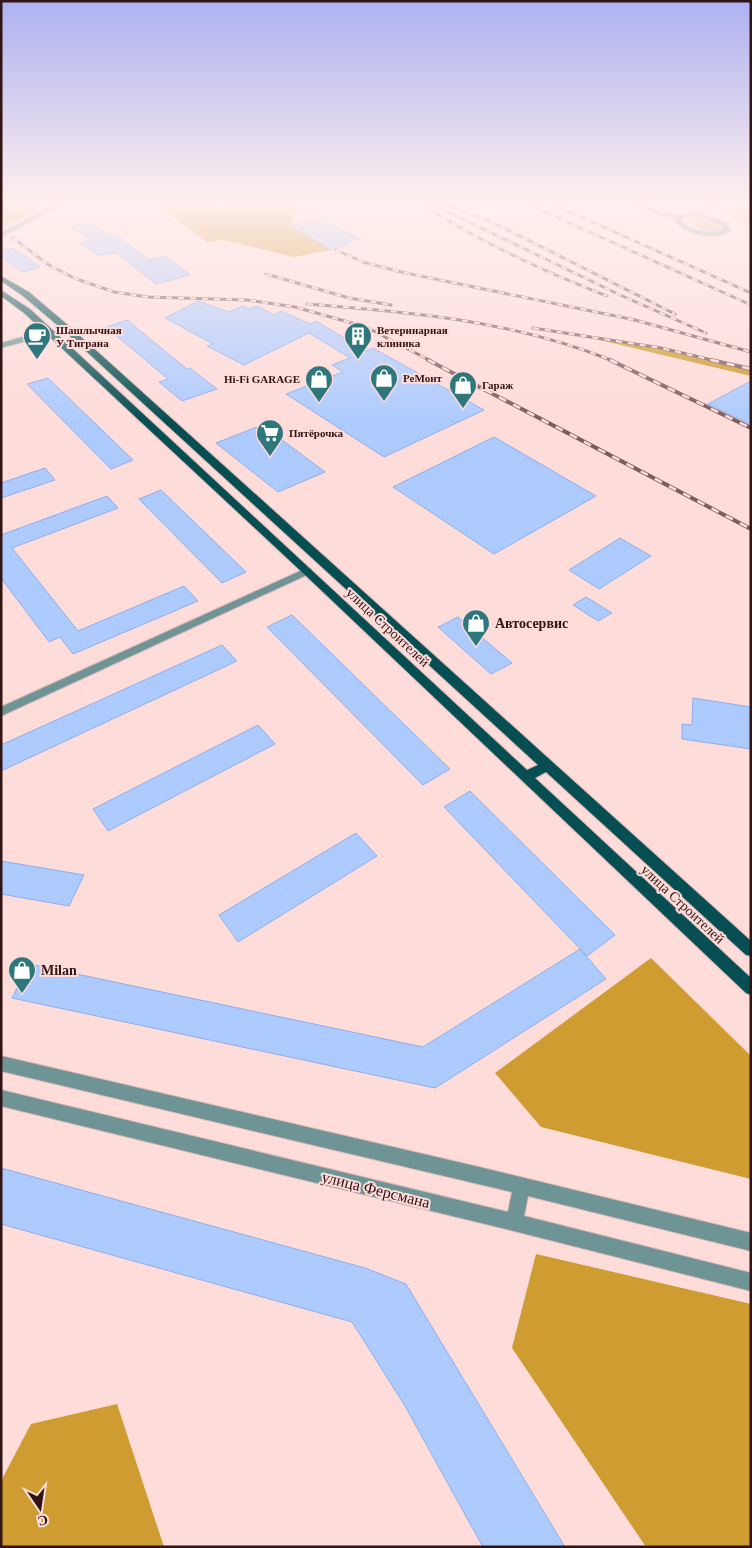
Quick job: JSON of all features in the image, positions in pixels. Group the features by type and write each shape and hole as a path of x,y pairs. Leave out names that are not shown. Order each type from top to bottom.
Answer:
{"main road":[{"name":"улица Строителей","path":"1,278 26,294 66,328 326,562 751,950"},
{"name":"улица Строителей","path":"1,292 48,332 307,571 751,988"},
{"path":"48,332 66,328"},
{"path":"142,419 159,413"},
{"path":"307,571 326,562"},
{"path":"463,718 484,707"},
{"path":"526,777 548,765"}],"street":[{"path":"1,346 48,332"},
{"path":"1,712 307,571"},
{"path":"1,1064 522,1186 751,1242"},
{"name":"улица Ферсмана","path":"1,1098 514,1222 751,1282"},
{"path":"514,1222 522,1186"}],"shaded area":[{"path":"591,338 620,340 743,367 751,369 751,376"},
{"path":"651,958 751,1056 751,1179 541,1127 495,1073"},
{"path":"536,1254 751,1304 751,1547 646,1547 512,1348"},
{"path":"117,1404 164,1547 1,1547 1,1481 31,1424"}],"building":[{"path":"146,276 185,276 156,284"},
{"name":"РеМонт","path":"198,301 229,312 243,306 249,309 257,306 274,315 281,311 310,324 316,321 366,351 373,348 484,410 384,457 286,394 343,372 332,365 350,358 309,333 244,365 207,346 213,344 165,318"},
{"path":"127,320 187,369 190,368 217,389 182,401 159,382 168,379 106,327"},
{"path":"48,378 133,460 111,469 27,384"},
{"path":"751,381 751,425 708,404"},
{"name":"Пятёрочка","path":"262,425 325,472 278,492 216,443"},
{"path":"494,437 596,496 494,554 393,487"},
{"path":"45,468 55,480 1,498 1,483"},
{"path":"161,490 246,572 222,583 139,499"},
{"path":"107,496 118,508 12,548 78,631 184,586 198,601 73,654 60,637 49,642 1,578 1,535"},
{"path":"620,538 651,556 599,589 569,570"},
{"path":"586,597 612,613 598,621 573,605"},
{"path":"292,615 450,769 423,785 267,627"},
{"path":"458,617 512,663 491,674 438,627"},
{"path":"222,645 237,661 1,771 1,745"},
{"path":"693,698 751,707 751,749 682,739 682,724 692,725"},
{"path":"258,725 275,744 108,831 93,809"},
{"path":"470,791 615,935 587,956 444,807"},
{"path":"356,833 377,856 238,942 219,915"},
{"path":"1,861 84,875 69,906 1,894"},
{"path":"580,949 606,979 435,1088 12,998 29,964 423,1047"},
{"path":"1,1168 365,1268 406,1284 565,1547 483,1547 405,1406 352,1322 1,1224"}],"railway":[{"path":"71,276 114,292 148,297 247,300 295,307 366,327 431,361"},
{"path":"274,276 349,298 391,305"},
{"path":"422,276 635,320 751,352"},
{"path":"560,276 607,296"},
{"path":"581,276 706,333"},
{"path":"600,276 675,314"},
{"path":"688,276 751,305"},
{"path":"714,276 751,293"},
{"path":"307,304 424,315 501,327 576,347 613,361"},
{"path":"533,328 661,348 716,361"},
{"path":"428,360 751,529"},
{"path":"610,360 751,428"},
{"path":"711,360 751,369"}],"place":[{"name":"Шашлычная У Тиграна","path":"37,360"},
{"name":"Ветеринарная клиника","path":"358,360"},
{"name":"РеМонт","path":"384,402"},
{"name":"Hi-Fi GARAGE","path":"319,403"},
{"name":"Гараж","path":"463,409"},
{"name":"Пятёрочка","path":"270,457"},
{"name":"Автосервис","path":"476,647"},
{"name":"Milan","path":"22,994"}]}
